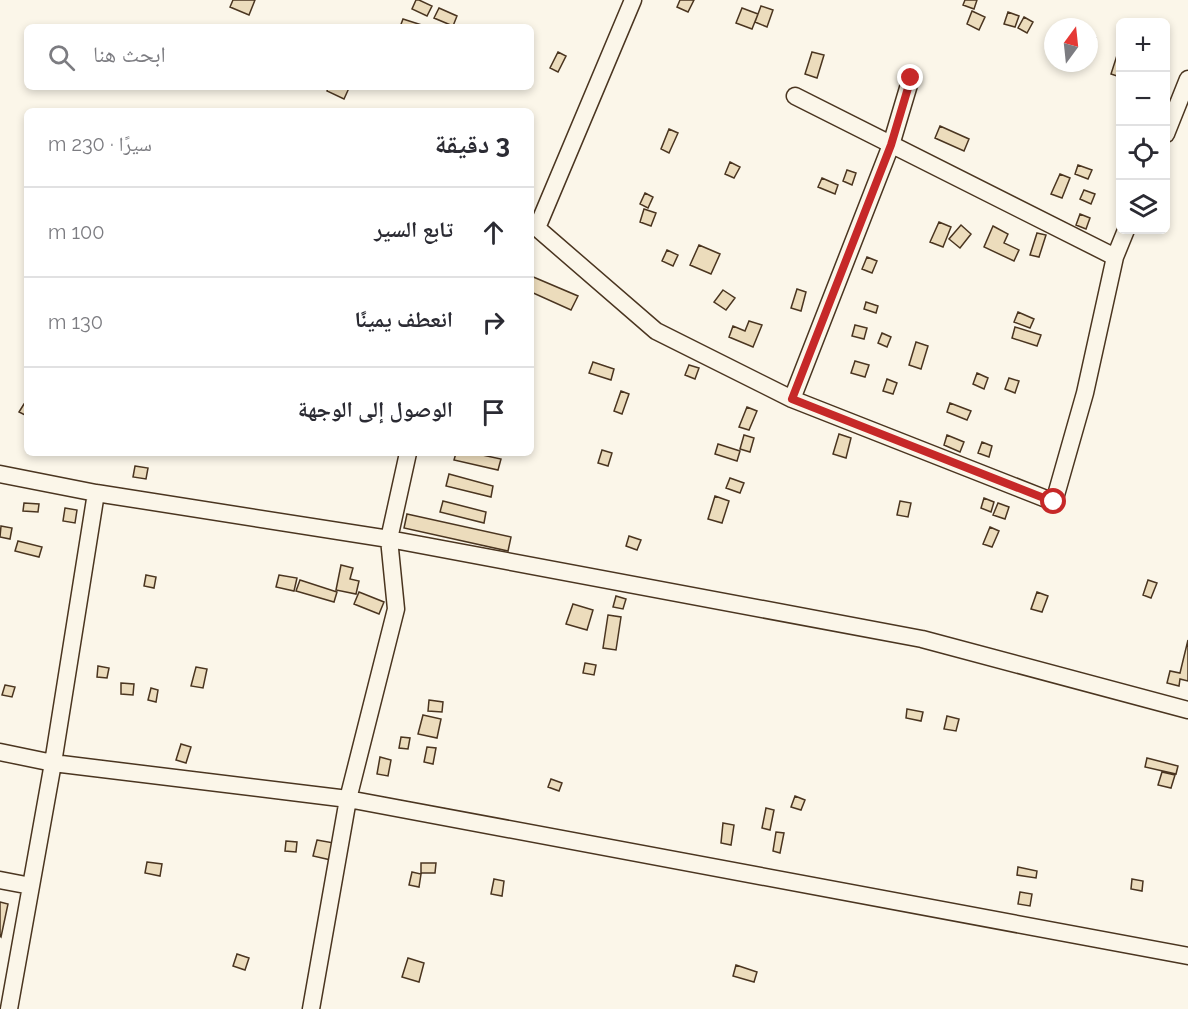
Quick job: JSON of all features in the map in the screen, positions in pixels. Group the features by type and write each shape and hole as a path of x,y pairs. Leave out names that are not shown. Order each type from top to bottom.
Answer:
{"street":[{"path":"633,0 534,228 656,331 792,399 1054,502 1085,393 1115,257 1124,234"},
{"path":"792,399 891,145 911,78"},
{"path":"1169,126 1188,79"},
{"path":"795,96 1115,257"},
{"path":"311,1009 348,799 396,609 389,539 407,456"},
{"path":"0,474 96,493 389,539 922,639 1188,710"},
{"path":"9,1009 53,763 96,493"},
{"path":"0,752 53,763 348,799 1188,956"},
{"path":"0,880 32,886"}],"building":[{"path":"233,0 255,0 249,15 230,7"},
{"path":"416,0 432,6 427,16 412,9"},
{"path":"680,0 694,0 688,12 677,7"},
{"path":"965,0 977,0 974,9 963,5"},
{"path":"761,6 773,10 767,27 755,22"},
{"path":"439,8 457,16 454,24 434,18"},
{"path":"742,8 758,14 752,29 736,23"},
{"path":"972,11 985,17 979,30 967,24"},
{"path":"1008,12 1019,16 1015,27 1004,24"},
{"path":"1024,17 1033,22 1027,33 1018,28"},
{"path":"403,19 419,24 401,24"},
{"path":"558,52 566,56 558,72 550,68"},
{"path":"812,52 824,55 817,78 805,74"},
{"path":"1116,58 1116,76 1111,74"},
{"path":"328,90 348,90 344,99"},
{"path":"940,126 969,139 964,151 935,138"},
{"path":"669,129 678,133 669,153 661,149"},
{"path":"730,162 740,167 734,178 725,174"},
{"path":"1078,165 1092,170 1088,179 1075,174"},
{"path":"847,170 856,173 852,185 843,181"},
{"path":"1060,174 1070,178 1062,198 1051,194"},
{"path":"822,178 838,185 835,194 818,187"},
{"path":"1084,190 1095,194 1091,204 1080,199"},
{"path":"645,193 653,197 648,208 640,204"},
{"path":"644,209 656,213 651,226 640,222"},
{"path":"1080,214 1090,218 1086,229 1076,225"},
{"path":"939,222 951,227 943,247 930,242"},
{"path":"961,225 971,234 960,248 949,239"},
{"path":"993,226 1008,234 1004,243 1019,250 1014,261 984,247"},
{"path":"1037,233 1046,235 1039,257 1030,255"},
{"path":"699,245 720,254 711,274 690,265"},
{"path":"667,250 678,255 673,266 662,261"},
{"path":"867,257 877,261 872,273 862,269"},
{"path":"534,277 578,296 571,310 534,293"},
{"path":"797,289 806,292 801,311 791,308"},
{"path":"723,290 735,298 726,310 714,302"},
{"path":"866,302 878,306 876,313 864,309"},
{"path":"1018,312 1034,319 1030,328 1014,322"},
{"path":"749,321 762,325 753,347 729,337 733,326 745,331"},
{"path":"855,325 867,328 864,339 852,336"},
{"path":"1015,327 1041,335 1037,346 1012,338"},
{"path":"882,333 891,337 887,347 878,343"},
{"path":"916,342 928,346 921,369 909,365"},
{"path":"855,361 869,365 865,377 851,373"},
{"path":"593,362 614,369 611,380 589,373"},
{"path":"689,365 699,368 695,379 685,375"},
{"path":"977,373 988,378 984,389 973,384"},
{"path":"1009,378 1019,381 1015,393 1005,389"},
{"path":"887,379 897,383 893,394 883,391"},
{"path":"621,391 629,394 622,414 614,411"},
{"path":"950,403 971,411 967,420 947,412"},
{"path":"24,404 24,414 19,412"},
{"path":"747,407 757,411 749,430 739,427"},
{"path":"839,434 851,438 846,458 833,454"},
{"path":"744,435 754,438 750,452 740,449"},
{"path":"947,435 964,442 960,452 944,445"},
{"path":"982,442 992,446 989,457 978,453"},
{"path":"718,444 740,451 737,461 715,454"},
{"path":"602,450 612,453 608,466 598,463"},
{"path":"455,456 487,456 501,459 498,470 454,460"},
{"path":"135,466 148,468 146,479 133,477"},
{"path":"449,474 493,486 491,497 446,486"},
{"path":"730,478 744,483 740,493 726,488"},
{"path":"715,496 729,501 722,523 708,519"},
{"path":"984,498 994,502 991,512 981,508"},
{"path":"443,501 486,512 484,523 440,512"},
{"path":"900,501 911,503 908,517 897,515"},
{"path":"24,503 39,504 38,512 23,511"},
{"path":"998,503 1009,507 1005,519 993,515"},
{"path":"65,508 77,510 75,523 63,521"},
{"path":"407,514 511,537 508,551 404,528"},
{"path":"1,526 12,528 10,539 0,537"},
{"path":"990,527 999,531 992,547 983,544"},
{"path":"629,536 641,540 637,550 626,546"},
{"path":"18,541 42,547 39,557 15,551"},
{"path":"341,565 353,568 350,579 359,581 356,594 336,590"},
{"path":"146,575 156,577 154,588 144,586"},
{"path":"279,575 297,578 294,591 276,587"},
{"path":"300,580 337,592 334,602 296,591"},
{"path":"1148,580 1157,583 1151,598 1143,595"},
{"path":"359,592 384,602 379,614 354,604"},
{"path":"1037,592 1048,596 1042,612 1031,609"},
{"path":"616,596 626,599 623,609 613,607"},
{"path":"573,604 593,610 587,630 566,624"},
{"path":"608,615 621,617 616,650 603,648"},
{"path":"1188,640 1188,681 1180,679 1179,686 1167,683 1170,671 1180,673"},
{"path":"585,663 596,665 594,675 583,673"},
{"path":"98,666 109,668 107,678 97,677"},
{"path":"196,667 207,669 203,688 191,686"},
{"path":"121,683 134,684 133,695 121,694"},
{"path":"5,685 15,687 12,697 2,695"},
{"path":"151,688 158,690 156,702 148,700"},
{"path":"429,700 443,702 442,712 428,711"},
{"path":"907,709 923,712 921,721 906,718"},
{"path":"423,715 441,719 437,738 418,734"},
{"path":"947,716 959,719 956,731 944,729"},
{"path":"401,737 410,738 408,749 399,748"},
{"path":"181,744 191,747 186,763 176,760"},
{"path":"427,747 436,748 433,764 424,762"},
{"path":"380,757 391,760 388,776 377,774"},
{"path":"1147,758 1178,766 1176,774 1145,767"},
{"path":"1162,772 1175,775 1171,788 1158,785"},
{"path":"551,779 562,783 559,791 548,787"},
{"path":"795,796 805,800 801,810 791,807"},
{"path":"766,808 774,810 770,830 762,828"},
{"path":"723,823 734,825 731,845 721,843"},
{"path":"776,832 784,833 780,853 773,851"},
{"path":"317,840 334,843 331,860 313,856"},
{"path":"286,841 297,842 296,852 285,851"},
{"path":"147,862 162,864 160,876 145,873"},
{"path":"421,863 436,863 435,873 421,873"},
{"path":"1018,867 1037,871 1036,878 1017,875"},
{"path":"412,872 421,874 419,887 409,885"},
{"path":"494,879 504,881 502,896 491,894"},
{"path":"1132,879 1143,881 1142,891 1131,889"},
{"path":"1020,892 1032,894 1030,906 1018,904"},
{"path":"0,902 8,904 1,937 0,936"},
{"path":"237,954 249,958 245,970 233,966"},
{"path":"408,958 424,963 419,982 402,977"},
{"path":"736,965 757,972 754,982 733,976"}],"route":[{"path":"911,78 891,145 792,399 1054,502"}]}
